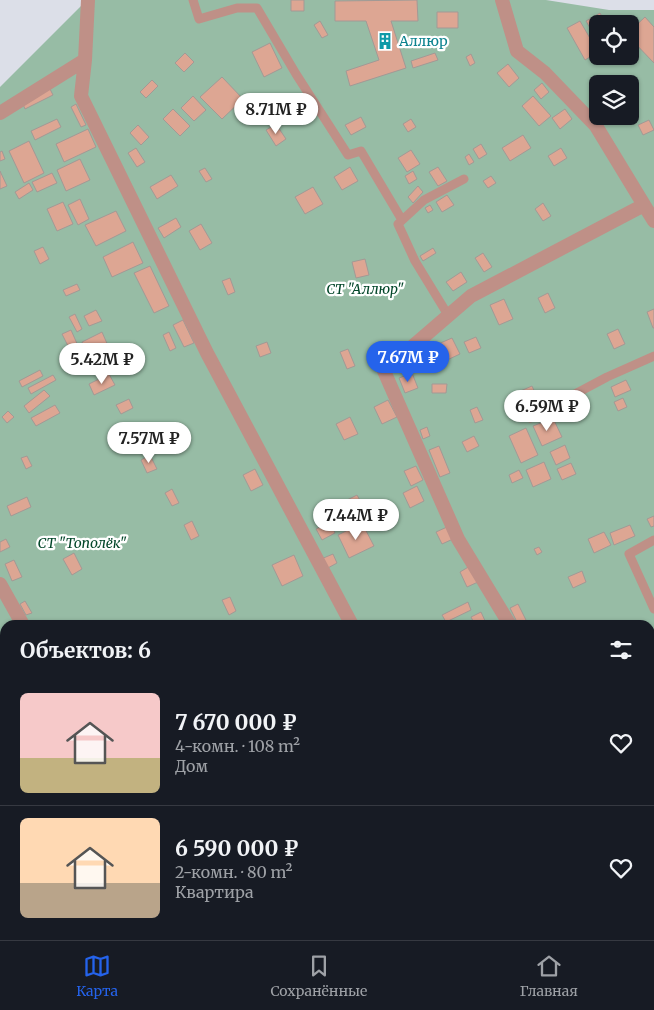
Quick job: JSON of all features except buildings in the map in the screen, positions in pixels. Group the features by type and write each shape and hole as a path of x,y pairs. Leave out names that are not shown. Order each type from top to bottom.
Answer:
{"street":[{"path":"88,0 81,96 206,353 349,620"},
{"path":"502,0 517,51 545,74 596,126 654,221"},
{"path":"0,113 85,60"},
{"path":"507,620 458,539 384,371 471,296 644,205"},
{"path":"0,584 19,620"}],"lane":[{"path":"193,0 199,18 236,8 257,8 296,74 348,155 361,151 402,220"},
{"path":"448,315 415,261 398,224 424,200 464,179"},
{"path":"530,418 607,377 654,356"},
{"path":"654,540 629,554 654,609"}],"green space":[{"name":"СТ \"Аллюр\"","path":"87,0 546,0 609,10 654,10 654,620 0,620 0,87"}],"place":[{"name":"Аллюр","path":"385,41"}],"park label":[{"name":"СТ \"Тополёк\"","path":"82,543"}]}
